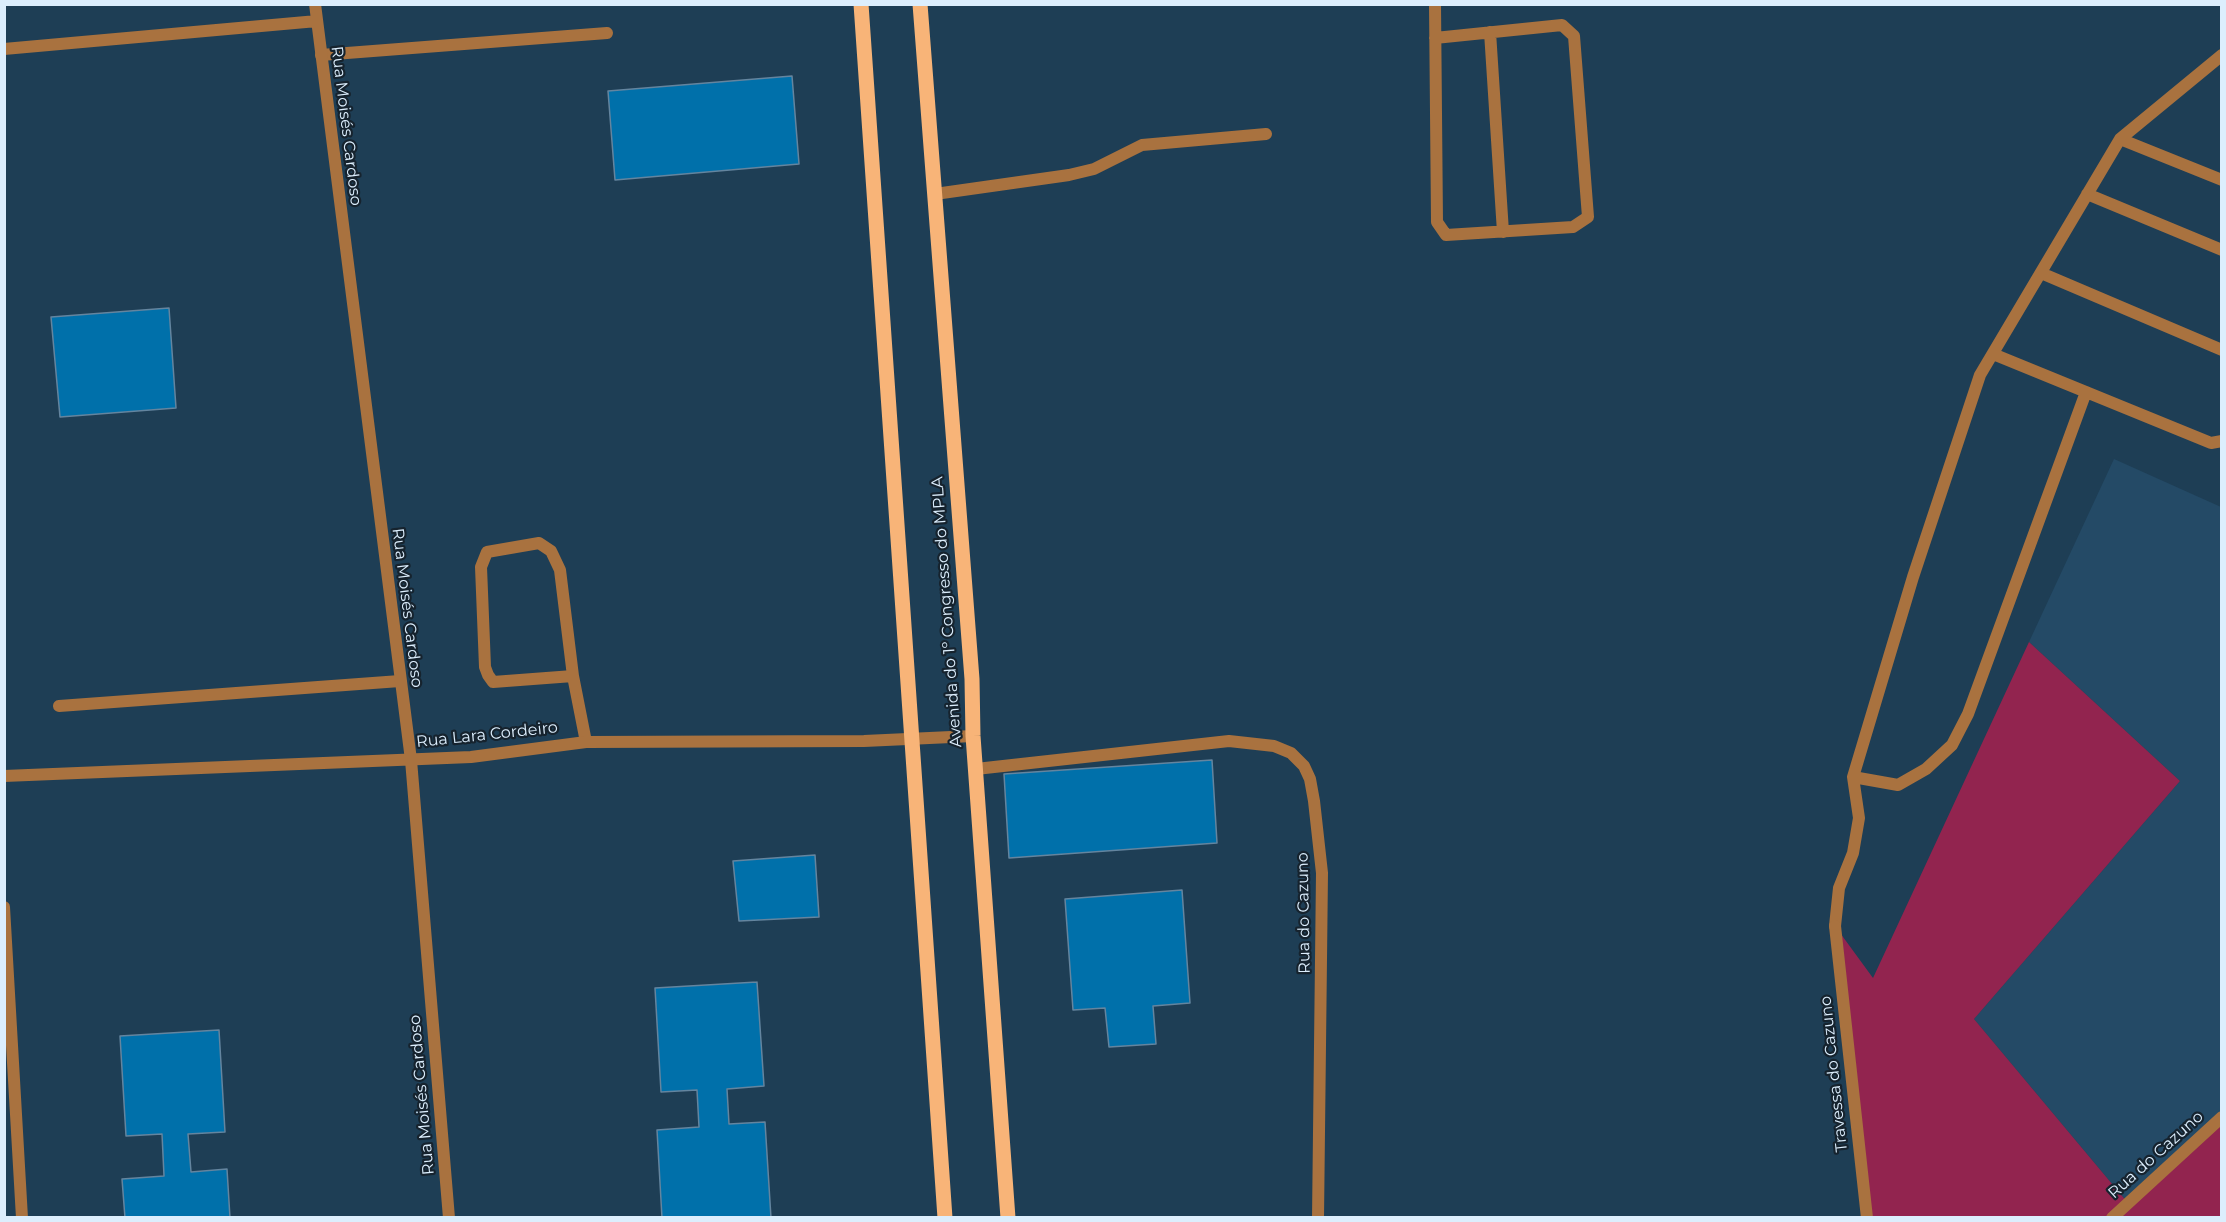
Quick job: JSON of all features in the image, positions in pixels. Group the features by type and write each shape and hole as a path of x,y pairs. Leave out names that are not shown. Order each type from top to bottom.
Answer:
{"main road":[{"path":"861,4 945,1218"},
{"name":"Avenida do 1º Congresso do MPLA","path":"920,4 972,679 975,769 1008,1218"}],"street":[{"name":"Rua Moisés Cardoso","path":"315,4 411,759 449,1218"},
{"path":"1435,4 1435,38 1437,222 1446,235 1573,227 1588,217 1574,36 1563,25 1435,38"},
{"path":"4,49 316,21"},
{"path":"1490,32 1503,232"},
{"path":"321,55 607,33"},
{"path":"2086,392 1968,714 1952,745 1926,769 1898,785 1853,777 1913,578 1980,375 2120,139 2222,55"},
{"path":"935,194 1068,176 1094,169 1142,145 1266,134"},
{"path":"2120,139 2222,180"},
{"path":"2087,194 2222,250"},
{"path":"2041,273 2222,350"},
{"path":"1993,354 2211,443 2222,441"},
{"path":"573,676 493,682 488,675 485,667 481,567 487,552 539,543 551,551 560,570 573,676 586,742"},
{"path":"59,706 400,681"},
{"name":"Rua Lara Cordeiro","path":"4,776 471,757 586,742 912,739 973,736"},
{"name":"Rua do Cazuno","path":"975,769 1228,741 1274,746 1291,753 1304,766 1310,779 1314,801 1323,873 1318,1218"},
{"name":"Travessa do Cazuno","path":"1853,777 1859,818 1853,853 1839,888 1835,926 1867,1218"},
{"path":"4,906 22,1218"},
{"name":"Rua do Cazuno","path":"2112,1218 2222,1117"}],"shaded area":[{"path":"2114,459 2221,507 2221,1117 2128,1203 1974,1019 2180,781 2029,642"},
{"path":"2029,642 2180,781 1974,1019 2128,1203 2221,1117 2221,1217 1867,1217 1835,926 1873,978"}],"building":[{"path":"792,76 799,164 615,180 608,91"},
{"path":"169,308 176,408 60,417 51,317"},
{"path":"1212,760 1217,843 1009,858 1004,774"},
{"path":"815,855 819,917 739,921 733,861"},
{"path":"1182,890 1190,1003 1153,1006 1156,1044 1109,1047 1105,1008 1073,1010 1065,899"},
{"path":"757,982 764,1086 727,1089 729,1124 765,1122 771,1218 662,1218 657,1130 699,1127 697,1090 661,1092 655,988"},
{"path":"219,1030 225,1132 188,1134 191,1172 227,1169 230,1218 125,1218 122,1179 164,1176 162,1134 126,1136 120,1036"}]}
